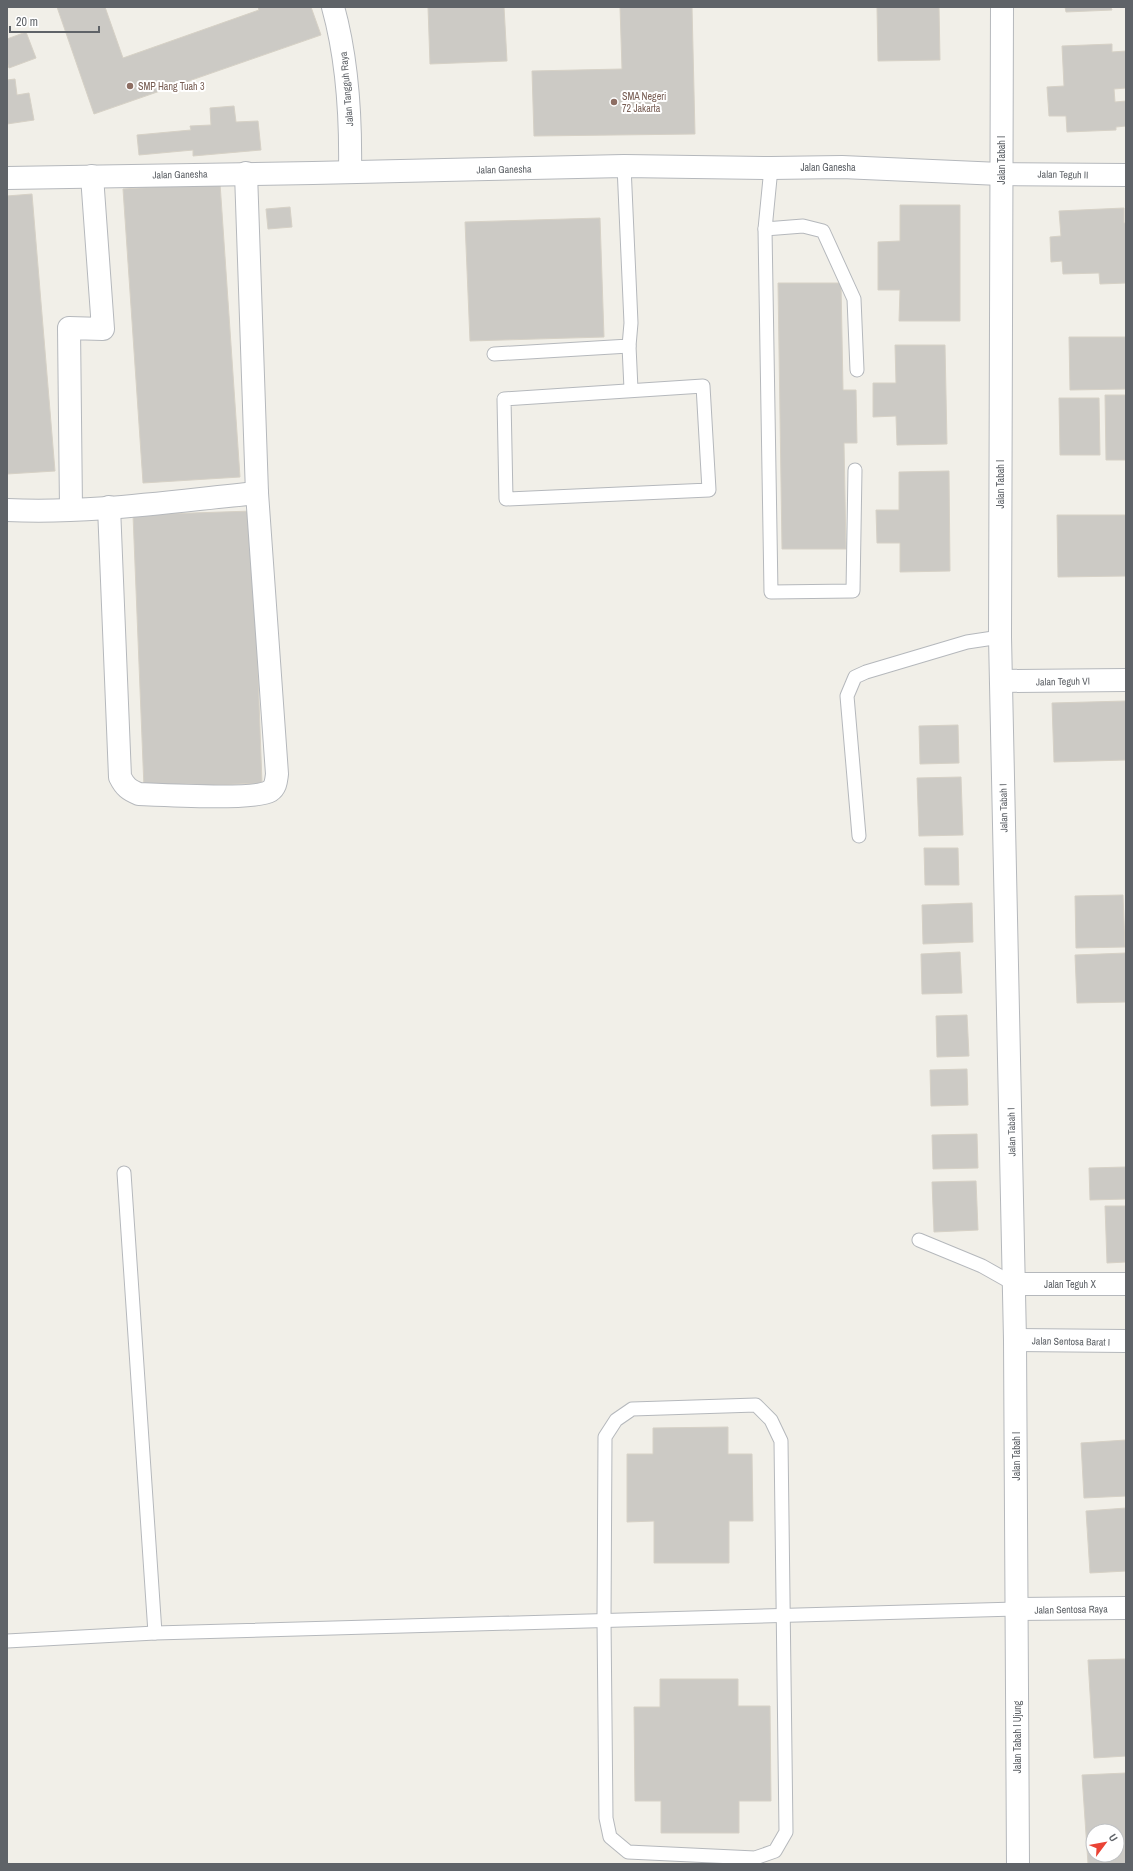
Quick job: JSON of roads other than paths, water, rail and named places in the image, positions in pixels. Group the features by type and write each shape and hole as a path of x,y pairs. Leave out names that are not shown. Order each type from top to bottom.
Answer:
{"street":[{"name":"Jalan Tangguh Raya","path":"333,7 345,61 350,128 350,172"},
{"name":"Jalan Tabah I","path":"1002,7 1000,174 1000,637 1015,1340 1016,1609"},
{"name":"Jalan Ganesha","path":"7,178 624,166 771,168 842,167 1000,174"},
{"path":"109,508 120,777 129,791 139,794 252,796 263,794 271,790 276,784 277,774 257,493 246,173"},
{"name":"Jalan Teguh II","path":"1000,174 1126,175"},
{"path":"71,509 68,328 103,329 92,176"},
{"path":"7,510 109,508 257,493"},
{"name":"Jalan Teguh VI","path":"1001,682 1126,680"},
{"name":"Jalan Teguh X","path":"1014,1284 1126,1284"},
{"name":"Jalan Sentosa Barat I","path":"1015,1340 1126,1342"},
{"name":"Jalan Sentosa Raya","path":"1016,1609 1126,1608"},
{"name":"Jalan Tabah I Ujung","path":"1016,1609 1018,1864"}],"lane":[{"path":"624,166 631,323 629,346 631,389"},
{"path":"771,168 765,229 771,592 853,591 855,470"},
{"path":"765,229 803,226 823,231 854,298 857,370"},
{"path":"494,354 629,346"},
{"path":"703,386 709,490 506,499 504,399 631,389 703,386"},
{"path":"858,836 847,696 855,677 866,672 967,642 1000,637"},
{"path":"124,1173 155,1633"},
{"path":"919,1240 982,1266 1014,1284"},
{"path":"756,1405 771,1420 782,1441 786,1832 775,1850 755,1858 628,1852 610,1837 606,1818 604,1620 605,1437 616,1420 632,1409 640,1408 756,1405"},
{"path":"7,1641 155,1633 1016,1609"}],"place":[{"name":"SMP Hang Tuah 3","path":"130,86"},
{"name":"SMA Negeri 72 Jakarta","path":"614,102"}]}
